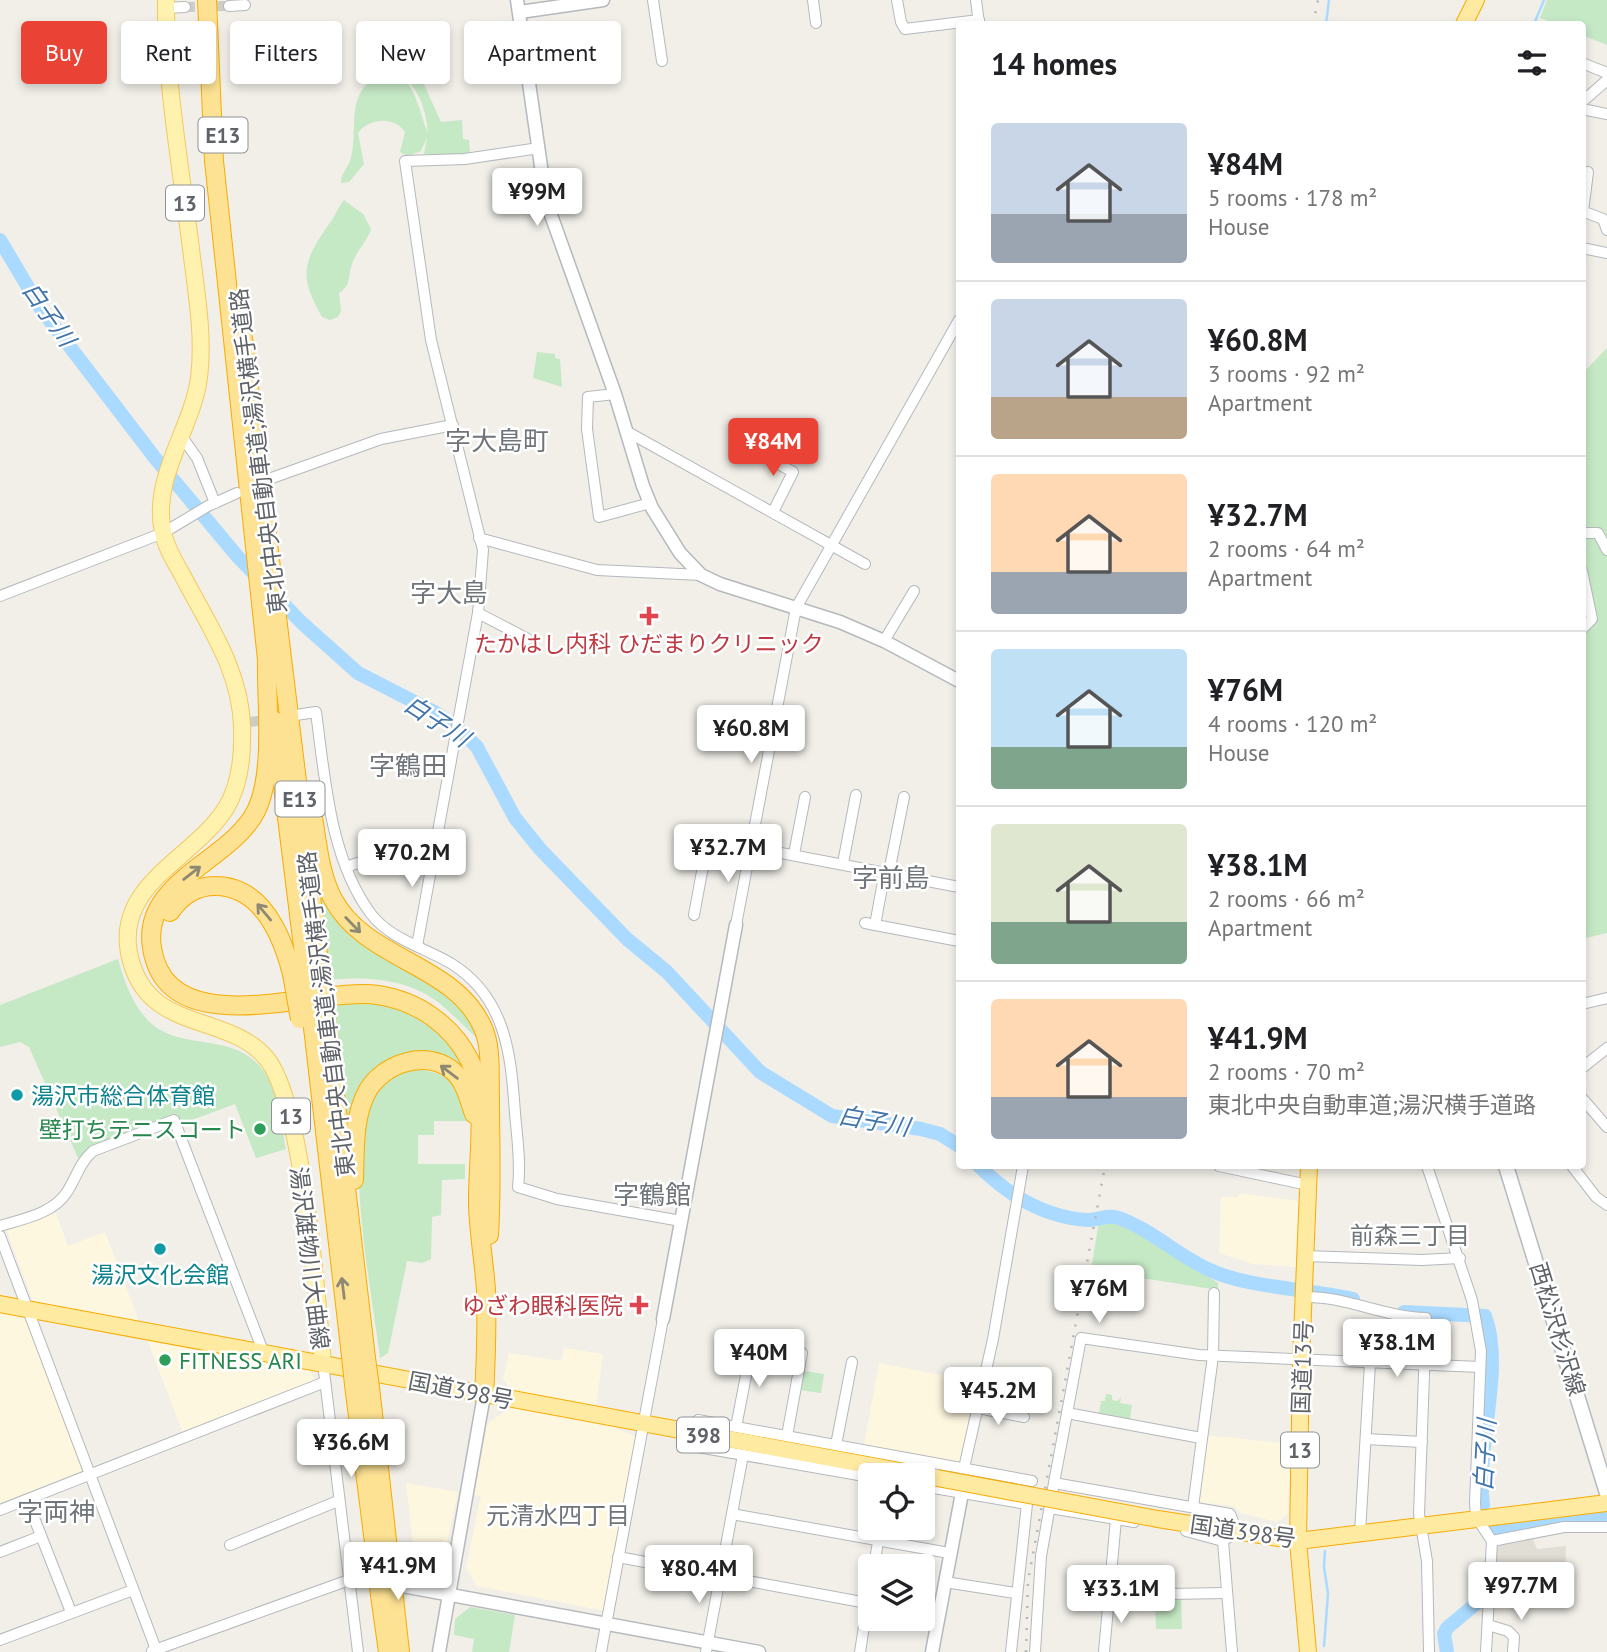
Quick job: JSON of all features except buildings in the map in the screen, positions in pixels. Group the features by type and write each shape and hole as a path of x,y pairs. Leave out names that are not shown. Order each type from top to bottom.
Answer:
{"highway":[{"name":"東北中央自動車道;湯沢横手道路","path":"207,0 214,161 252,537 261,615 274,654 306,971 351,1227 358,1357"},
{"path":"1466,21 1476,0"},
{"name":"東北中央自動車道;湯沢横手道路","path":"222,3 225,159 279,629 274,654"},
{"path":"274,654 323,874 332,898 358,931 384,950 434,976 460,997 485,1030 489,1077 491,1208 484,1395"},
{"path":"274,654 265,769 257,809 235,839 181,882 158,911 151,940 157,964 174,988 208,1004 234,1007 375,994 419,1007 444,1026 471,1061 479,1089 478,1207 486,1287"},
{"path":"313,1018 306,971 263,910 246,894 231,887 204,886 183,897 168,915 162,937 163,948 171,968 191,986 220,995 363,986 404,992 433,1006 454,1023 470,1040 489,1077"},
{"name":"東北中央自動車道;湯沢横手道路","path":"313,1018 321,1159 333,1209 362,1386 387,1597 388,1652"},
{"path":"351,1227 357,1132 362,1103 369,1088 382,1073 411,1061 425,1060 453,1071 467,1091 478,1131"},
{"name":"国道13号","path":"1308,1652 1298,1541 1301,1360 1311,1169"},
{"name":"国道398号","path":"0,1304 858,1464"},
{"name":"国道398号","path":"935,1477 1158,1519 1298,1541 1607,1503"},
{"name":"東北中央自動車道;湯沢横手道路","path":"387,1597 400,1652"}],"main road":[{"name":"湯沢雄物川大曲線","path":"166,4 201,350 195,400 163,492 163,534 226,657 246,724 240,765 227,806 211,828 150,882 130,917 128,950 140,981 161,1005 250,1044 264,1055 276,1072 291,1118 323,1363"},
{"name":"西松沢杉沢線","path":"1507,1169 1603,1462 1607,1493"}],"street":[{"path":"604,0 519,6 546,201 615,394 650,503 680,553 701,575"},
{"path":"653,0 662,61"},
{"path":"813,0 816,23"},
{"path":"897,0 905,29 956,24"},
{"path":"979,21 976,1 989,0"},
{"path":"222,3 245,5"},
{"path":"166,4 185,7"},
{"path":"1586,65 1607,73"},
{"path":"1586,98 1607,80"},
{"path":"1586,110 1607,114"},
{"path":"417,946 478,613 483,550 431,340 405,161 465,159 539,148"},
{"path":"1586,185 1588,172"},
{"path":"1586,213 1603,219 1607,230"},
{"path":"1586,249 1607,253"},
{"path":"601,1652 796,608 956,325"},
{"path":"615,394 588,397 587,429 599,517 650,503"},
{"path":"269,479 380,439 453,425"},
{"path":"625,431 865,564"},
{"path":"182,437 197,458 212,504"},
{"path":"755,451 793,472 773,512"},
{"path":"0,596 163,534 212,504 237,493"},
{"path":"1586,533 1598,533 1607,550"},
{"path":"479,538 597,570 701,575 884,640 956,679"},
{"path":"1586,590 1592,619 1586,625"},
{"path":"884,640 915,591"},
{"path":"478,613 528,639"},
{"path":"296,715 316,712 324,773 346,867 360,898 373,917 398,937 453,965 474,981 488,999 505,1033 511,1054 518,1187 557,1199 681,1221"},
{"path":"843,863 856,795"},
{"path":"794,854 805,797"},
{"path":"904,797 887,872 870,924 956,941"},
{"path":"346,867 437,836"},
{"path":"694,915 708,839 956,886"},
{"path":"1586,1003 1607,998"},
{"path":"1586,1065 1607,1048"},
{"path":"1586,1103 1607,1127"},
{"path":"0,1226 54,1207 65,1196 85,1158 93,1151 174,1120 263,1352"},
{"path":"964,1468 978,1408 1022,1169"},
{"path":"1233,1169 1308,1185"},
{"path":"1428,1169 1460,1258 1472,1300 1481,1351 1476,1517 1492,1541 1486,1652"},
{"path":"1575,1169 1596,1197 1607,1205"},
{"path":"0,1236 154,1651 359,1578 607,1623 706,1647 759,1652"},
{"path":"1305,1256 1422,1260 1460,1258"},
{"path":"1304,1289 1376,1311 1426,1318 1419,1514 1427,1561 1429,1652"},
{"path":"1193,1507 1213,1356 1214,1293"},
{"path":"1035,1652 1038,1581 1081,1338 1213,1356 1479,1367"},
{"path":"737,1427 752,1345"},
{"path":"787,1436 802,1353"},
{"path":"836,1445 852,1362"},
{"path":"323,1363 358,1652"},
{"path":"1360,1533 1370,1363"},
{"path":"0,1510 325,1382"},
{"path":"439,1652 447,1592 484,1395"},
{"path":"978,1408 1024,1417"},
{"path":"1067,1413 1201,1438"},
{"path":"858,1475 692,1446 684,1432 698,1420 1032,1481"},
{"path":"1366,1440 1422,1442"},
{"path":"706,1647 743,1455"},
{"path":"1054,1483 1230,1514 1237,1531 1223,1541"},
{"path":"935,1488 1027,1504 1015,1593 1011,1652"},
{"path":"932,1652 961,1493"},
{"path":"27,1500 71,1612"},
{"path":"230,1545 338,1501"},
{"path":"1050,1508 1189,1531 1223,1541"},
{"path":"733,1514 949,1553"},
{"path":"1104,1652 1116,1519"},
{"path":"1492,1541 1564,1527 1607,1527"},
{"path":"0,1552 41,1536"},
{"path":"1223,1541 1232,1652"},
{"path":"876,1554 878,1542"},
{"path":"618,1557 858,1600"},
{"path":"945,1582 1015,1593"},
{"path":"0,1640 133,1590"},
{"path":"1108,1595 1226,1593"},
{"path":"1488,1625 1508,1631 1514,1637 1513,1652"},
{"path":"859,1652 862,1631"}],"shaded area":[{"path":"1239,1193 1298,1201 1296,1267 1253,1264 1219,1253 1221,1197 1238,1197"},
{"path":"55,1211 68,1246 105,1232 139,1321 33,1301 6,1229"},
{"path":"0,1311 27,1316 87,1473 0,1506"},
{"path":"147,1339 309,1369 316,1382 183,1433"},
{"path":"564,1348 603,1354 596,1406 514,1392 503,1379 509,1353 561,1361"},
{"path":"879,1363 977,1382 962,1463 864,1445"},
{"path":"510,1408 609,1425 636,1437 605,1611 477,1586 466,1568 481,1496 474,1495 487,1424"},
{"path":"1206,1435 1290,1444 1288,1514 1277,1522 1241,1513 1233,1506 1198,1502"},
{"path":"406,1483 458,1492 443,1561 438,1564 416,1569"},
{"path":"1533,1539 1537,1549 1566,1546 1565,1595 1493,1590 1497,1546"}],"green space":[{"path":"1547,0 1607,0 1607,45 1586,37 1586,21 1548,21 1540,18"},
{"path":"367,84 408,84 428,133 425,114 410,84 424,84 441,122 462,120 463,139 469,140 470,155 424,154 427,137 421,151 408,156 400,152 405,132 400,127 388,121 374,122 358,133 364,164 349,182 341,183 351,158 355,112 361,92"},
{"path":"344,200 363,214 371,229 354,259 348,284 339,293 341,311 338,317 330,320 322,317 314,303 309,290 307,269 314,249"},
{"path":"1607,348 1607,933 1586,938 1586,370"},
{"path":"537,352 555,354 555,358 560,359 562,387 533,378"},
{"path":"322,887 344,928 364,946 428,981 466,1010 485,1045 444,1007 418,990 375,979 329,980 317,888"},
{"path":"118,959 135,1003 153,1025 181,1038 242,1052 255,1062 267,1076 275,1093 286,1149 256,1158 235,1104 181,1124 177,1114 97,1144 78,1158 29,1047 20,1042 0,1047 0,1005"},
{"path":"375,1001 408,1010 448,1038 471,1076 396,1059 347,1142 332,1002"},
{"path":"403,1068 439,1074 448,1079 461,1095 467,1121 434,1121 434,1135 418,1135 418,1164 465,1164 465,1179 442,1180 441,1215 432,1217 431,1259 422,1263 407,1261 388,1353 380,1358 360,1198 361,1135 372,1099"},
{"path":"1099,1221 1132,1229 1147,1236 1218,1283 1218,1290 1091,1270"},
{"path":"804,1371 824,1374 821,1393 800,1390"},
{"path":"1106,1394 1112,1395 1112,1400 1118,1401 1121,1397 1120,1403 1132,1405 1130,1420 1099,1415 1101,1401 1105,1401"},
{"path":"1181,1600 1182,1629 1156,1629 1155,1601"},
{"path":"470,1607 515,1615 509,1652 472,1652 474,1639 454,1635 455,1619"}],"waterway":[{"path":"1326,21 1329,0"},
{"path":"1535,21 1544,0"},
{"name":"白子川","path":"0,240 41,309 155,458 238,557 302,623 358,673 436,713 462,732 477,747 515,818 540,849 627,939 667,972 760,1072 832,1116 921,1129 940,1134 956,1144"},
{"name":"白子川","path":"982,1169 1028,1203 1071,1218 1119,1218 1144,1230 1188,1259 1227,1277 1353,1299"},
{"name":"白子川","path":"1404,1312 1485,1316 1492,1360 1483,1459 1483,1505"},
{"name":"白子川","path":"1492,1527 1495,1530 1523,1528 1607,1518"},
{"path":"1324,1646 1328,1594 1324,1567 1325,1551"},
{"path":"1447,1652 1444,1634 1447,1628 1485,1596"}],"tunnel":[{"path":"185,7 229,6"},
{"path":"250,722 271,719"}],"railway":[{"path":"1314,21 1318,0"},
{"path":"1026,1652 1028,1581 1104,1169"}],"place":[{"name":"たかはし内科 ひだまりクリニック","path":"649,616"},
{"name":"湯沢市総合体育館","path":"17,1095"},
{"name":"壁打ちテニスコート","path":"260,1129"},
{"name":"湯沢文化会館","path":"160,1249"},
{"name":"ゆざわ眼科医院","path":"639,1305"},
{"name":"FITNESS ARI","path":"165,1360"}],"district":[{"name":"字大島町","path":"497,440"},
{"name":"字大島","path":"449,592"},
{"name":"字鶴田","path":"408,765"},
{"name":"字前島","path":"891,877"},
{"name":"字鶴館","path":"652,1194"},
{"name":"前森三丁目","path":"1410,1235"},
{"name":"字両神","path":"56,1511"},
{"name":"元清水四丁目","path":"558,1515"}]}
